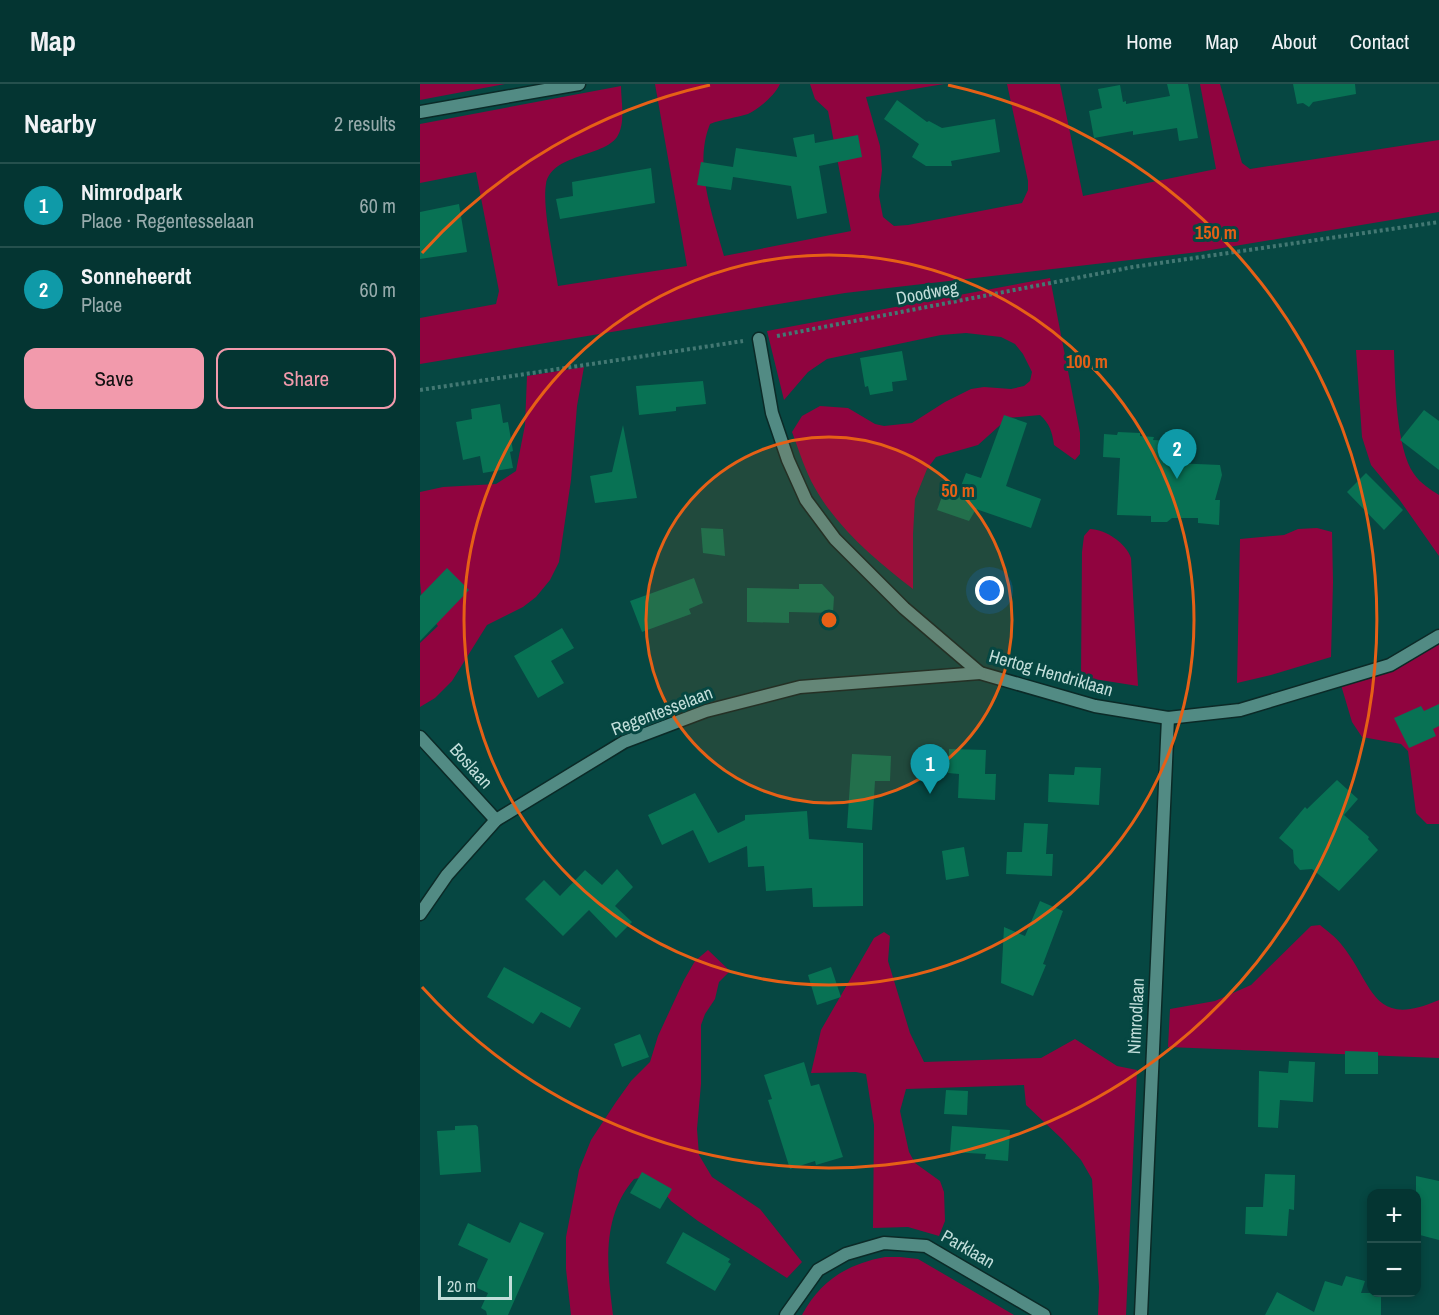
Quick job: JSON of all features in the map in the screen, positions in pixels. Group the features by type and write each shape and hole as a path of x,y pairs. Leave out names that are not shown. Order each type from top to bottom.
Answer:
{"street":[{"path":"420,112 579,84"},
{"name":"Hertog Hendriklaan","path":"759,339 772,412 788,460 806,500 835,539 904,608 980,673 1095,706 1168,718 1240,710 1390,665 1439,636"},
{"name":"Regentesselaan","path":"420,914 447,875 496,819 624,742 706,711 800,687 980,673"},
{"name":"Nimrodlaan","path":"1141,1315 1168,718"},
{"name":"Boslaan","path":"420,737 496,819"},
{"name":"Parklaan","path":"786,1315 819,1270 846,1254 884,1243 926,1246 1044,1315"}],"path":[{"name":"Doodweg","path":"420,390 759,339 1133,267 1439,222"}],"shaded area":[{"path":"420,84 505,84 420,100"},
{"path":"655,84 780,84 771,97 752,112 710,124 705,140 704,173 710,207 724,256 851,231 828,111 815,99 810,84 944,84 866,97 880,146 882,170 879,196 883,217 894,226 1022,203 1028,190 1028,181 1007,84 1060,84 1083,196 1216,169 1200,84 1220,84 1242,163 1250,169 1439,140 1439,212 1199,252 845,293 420,364 420,318 496,304 499,291 476,172 420,183 420,124 621,86 622,119 617,137 601,149 557,167 550,174 546,184 547,220 558,286 687,266"},
{"path":"1050,278 1080,433 1080,454 1075,460 1054,445 1050,428 1040,415 1008,418 978,445 936,457 927,469 915,499 913,589 872,556 824,503 805,468 792,432 802,416 820,406 848,408 875,424 884,426 912,423 971,389 984,387 1011,389 1024,386 1030,381 1032,372 1023,354 1015,344 1001,337 966,333 941,335 827,359 808,372 784,400 767,331"},
{"path":"1356,350 1394,350 1398,415 1403,449 1416,477 1439,495 1439,556 1399,499 1371,465 1362,437"},
{"path":"584,367 577,406 571,480 559,562 550,580 536,597 523,607 487,625 452,681 435,698 420,707 420,643 438,626 423,609 420,582 420,492 443,487 496,484 516,471 525,425 527,376"},
{"path":"1317,528 1332,532 1331,657 1237,683 1240,539 1284,535 1298,529"},
{"path":"1090,529 1102,531 1114,538 1125,547 1131,558 1138,686 1081,677 1082,552 1084,536"},
{"path":"1439,642 1439,824 1427,824 1416,813 1408,751 1401,744 1362,737 1352,722 1341,685"},
{"path":"1320,925 1339,941 1377,998 1387,1006 1400,1010 1417,1008 1439,1000 1439,1058 1168,1047 1170,1009 1215,1001 1251,985 1311,926"},
{"path":"884,932 890,936 888,961 910,1033 924,1062 1041,1058 1075,1039 1117,1066 1137,1070 1126,1315 1098,1315 1099,1287 1092,1179 1081,1160 1026,1105 1024,1085 906,1089 900,1111 909,1152 915,1163 940,1181 944,1192 945,1221 939,1236 908,1227 873,1228 874,1125 866,1074 856,1072 811,1073 821,1030 874,938"},
{"path":"708,950 730,971 719,982 715,999 701,1025 701,1084 697,1129 699,1155 712,1177 760,1209 802,1262 787,1278 698,1221 671,1201 654,1181 645,1177 634,1179 623,1194 611,1226 608,1261 613,1315 571,1315 566,1269 566,1237 579,1170 591,1140 631,1081 650,1062 658,1036 684,980 695,961"},
{"path":"885,1257 918,1259 1014,1315 802,1315 817,1293 836,1276 859,1264"}],"building":[{"path":"1167,84 1188,84 1198,138 1179,141 1177,128 1133,135 1133,131 1094,138 1089,111 1102,108 1098,89 1120,85 1123,102 1126,101 1126,104 1170,96"},
{"path":"1293,84 1355,84 1356,94 1313,102 1309,107 1303,103 1297,104"},
{"path":"897,100 927,122 942,128 995,119 1000,152 951,161 952,166 926,166 912,157 919,144 884,119"},
{"path":"814,134 815,143 858,135 862,157 819,166 827,213 797,219 791,186 733,177 731,190 697,185 701,162 733,167 736,148 797,157 793,138"},
{"path":"651,168 655,203 560,219 556,199 573,196 572,182"},
{"path":"459,204 467,252 420,259 420,212"},
{"path":"902,351 907,380 892,382 893,391 870,395 868,386 865,387 860,358"},
{"path":"703,381 706,404 676,407 676,411 639,415 636,386"},
{"path":"500,404 503,423 508,422 513,451 510,452 513,468 483,473 480,456 463,460 456,422 472,419 471,409"},
{"path":"1424,410 1439,421 1439,470 1400,440"},
{"path":"1004,415 1027,423 1006,486 1041,499 1031,528 976,509 969,521 937,510 946,486 959,491 966,473 981,478"},
{"path":"623,425 637,498 595,503 590,476 612,472"},
{"path":"1118,432 1140,433 1140,436 1154,437 1153,440 1175,441 1174,463 1220,465 1222,475 1215,500 1220,500 1219,525 1198,523 1198,518 1172,518 1167,522 1151,522 1151,516 1117,515 1120,458 1103,457 1104,434 1117,435"},
{"path":"1366,473 1403,510 1384,530 1347,492"},
{"path":"701,528 723,529 725,556 703,553"},
{"path":"447,568 469,590 420,641 420,596"},
{"path":"694,578 703,603 689,609 691,614 642,632 630,601"},
{"path":"799,584 822,584 834,597 833,613 789,612 789,623 747,622 747,588 799,589"},
{"path":"562,628 574,648 551,661 564,683 538,698 514,656"},
{"path":"1439,704 1439,726 1433,729 1436,736 1409,748 1394,718 1421,706 1424,711"},
{"path":"949,749 986,750 985,774 996,774 995,800 958,798 959,774 948,773"},
{"path":"852,754 891,756 890,781 875,781 872,830 847,828"},
{"path":"1075,767 1101,768 1099,805 1048,802 1049,774 1074,775"},
{"path":"1337,780 1358,799 1344,815 1369,837 1368,839 1378,850 1339,891 1312,869 1300,870 1294,863 1293,850 1279,838 1305,807 1307,809"},
{"path":"695,793 718,833 745,820 745,815 807,811 809,839 863,843 863,906 813,907 812,888 766,891 764,866 748,867 747,846 709,863 693,830 662,845 648,815"},
{"path":"1024,823 1048,824 1046,854 1053,854 1052,876 1006,874 1007,852 1022,852"},
{"path":"964,847 969,876 946,880 942,851"},
{"path":"617,869 633,887 615,906 632,922 616,938 589,910 563,936 525,899 544,880 560,896 585,870 602,885"},
{"path":"1040,901 1063,911 1043,964 1046,965 1033,996 1001,983 1004,927 1025,936"},
{"path":"504,967 581,1008 570,1028 541,1012 533,1024 487,997"},
{"path":"831,967 841,997 817,1005 808,975"},
{"path":"640,1034 649,1057 622,1067 614,1044"},
{"path":"1345,1051 1378,1052 1378,1074 1345,1074"},
{"path":"1289,1061 1315,1062 1313,1102 1280,1100 1278,1128 1258,1127 1259,1071 1288,1073"},
{"path":"804,1062 811,1086 819,1084 843,1157 816,1165 815,1161 790,1169 768,1100 772,1099 764,1075"},
{"path":"946,1090 968,1091 967,1115 944,1114"},
{"path":"476,1125 481,1172 440,1175 437,1131 455,1130 455,1126"},
{"path":"952,1126 1010,1130 1008,1161 985,1159 986,1154 950,1152"},
{"path":"642,1172 672,1189 660,1209 630,1193"},
{"path":"1265,1174 1295,1175 1294,1210 1289,1209 1287,1236 1245,1234 1246,1207 1263,1207"},
{"path":"1416,1176 1439,1181 1439,1240 1421,1235 1421,1189 1416,1189"},
{"path":"520,1222 544,1233 508,1315 487,1315 486,1311 481,1308 488,1293 475,1287 488,1259 458,1245 468,1223 510,1243"},
{"path":"683,1232 730,1259 728,1262 731,1264 715,1291 666,1263"},
{"path":"1346,1276 1365,1281 1361,1293 1367,1293 1367,1297 1381,1297 1381,1315 1265,1315 1277,1292 1314,1312 1325,1281 1342,1286"}],"place":[{"name":"Sonneheerdt","path":"1177,479"},
{"name":"Nimrodpark","path":"930,794"}]}
